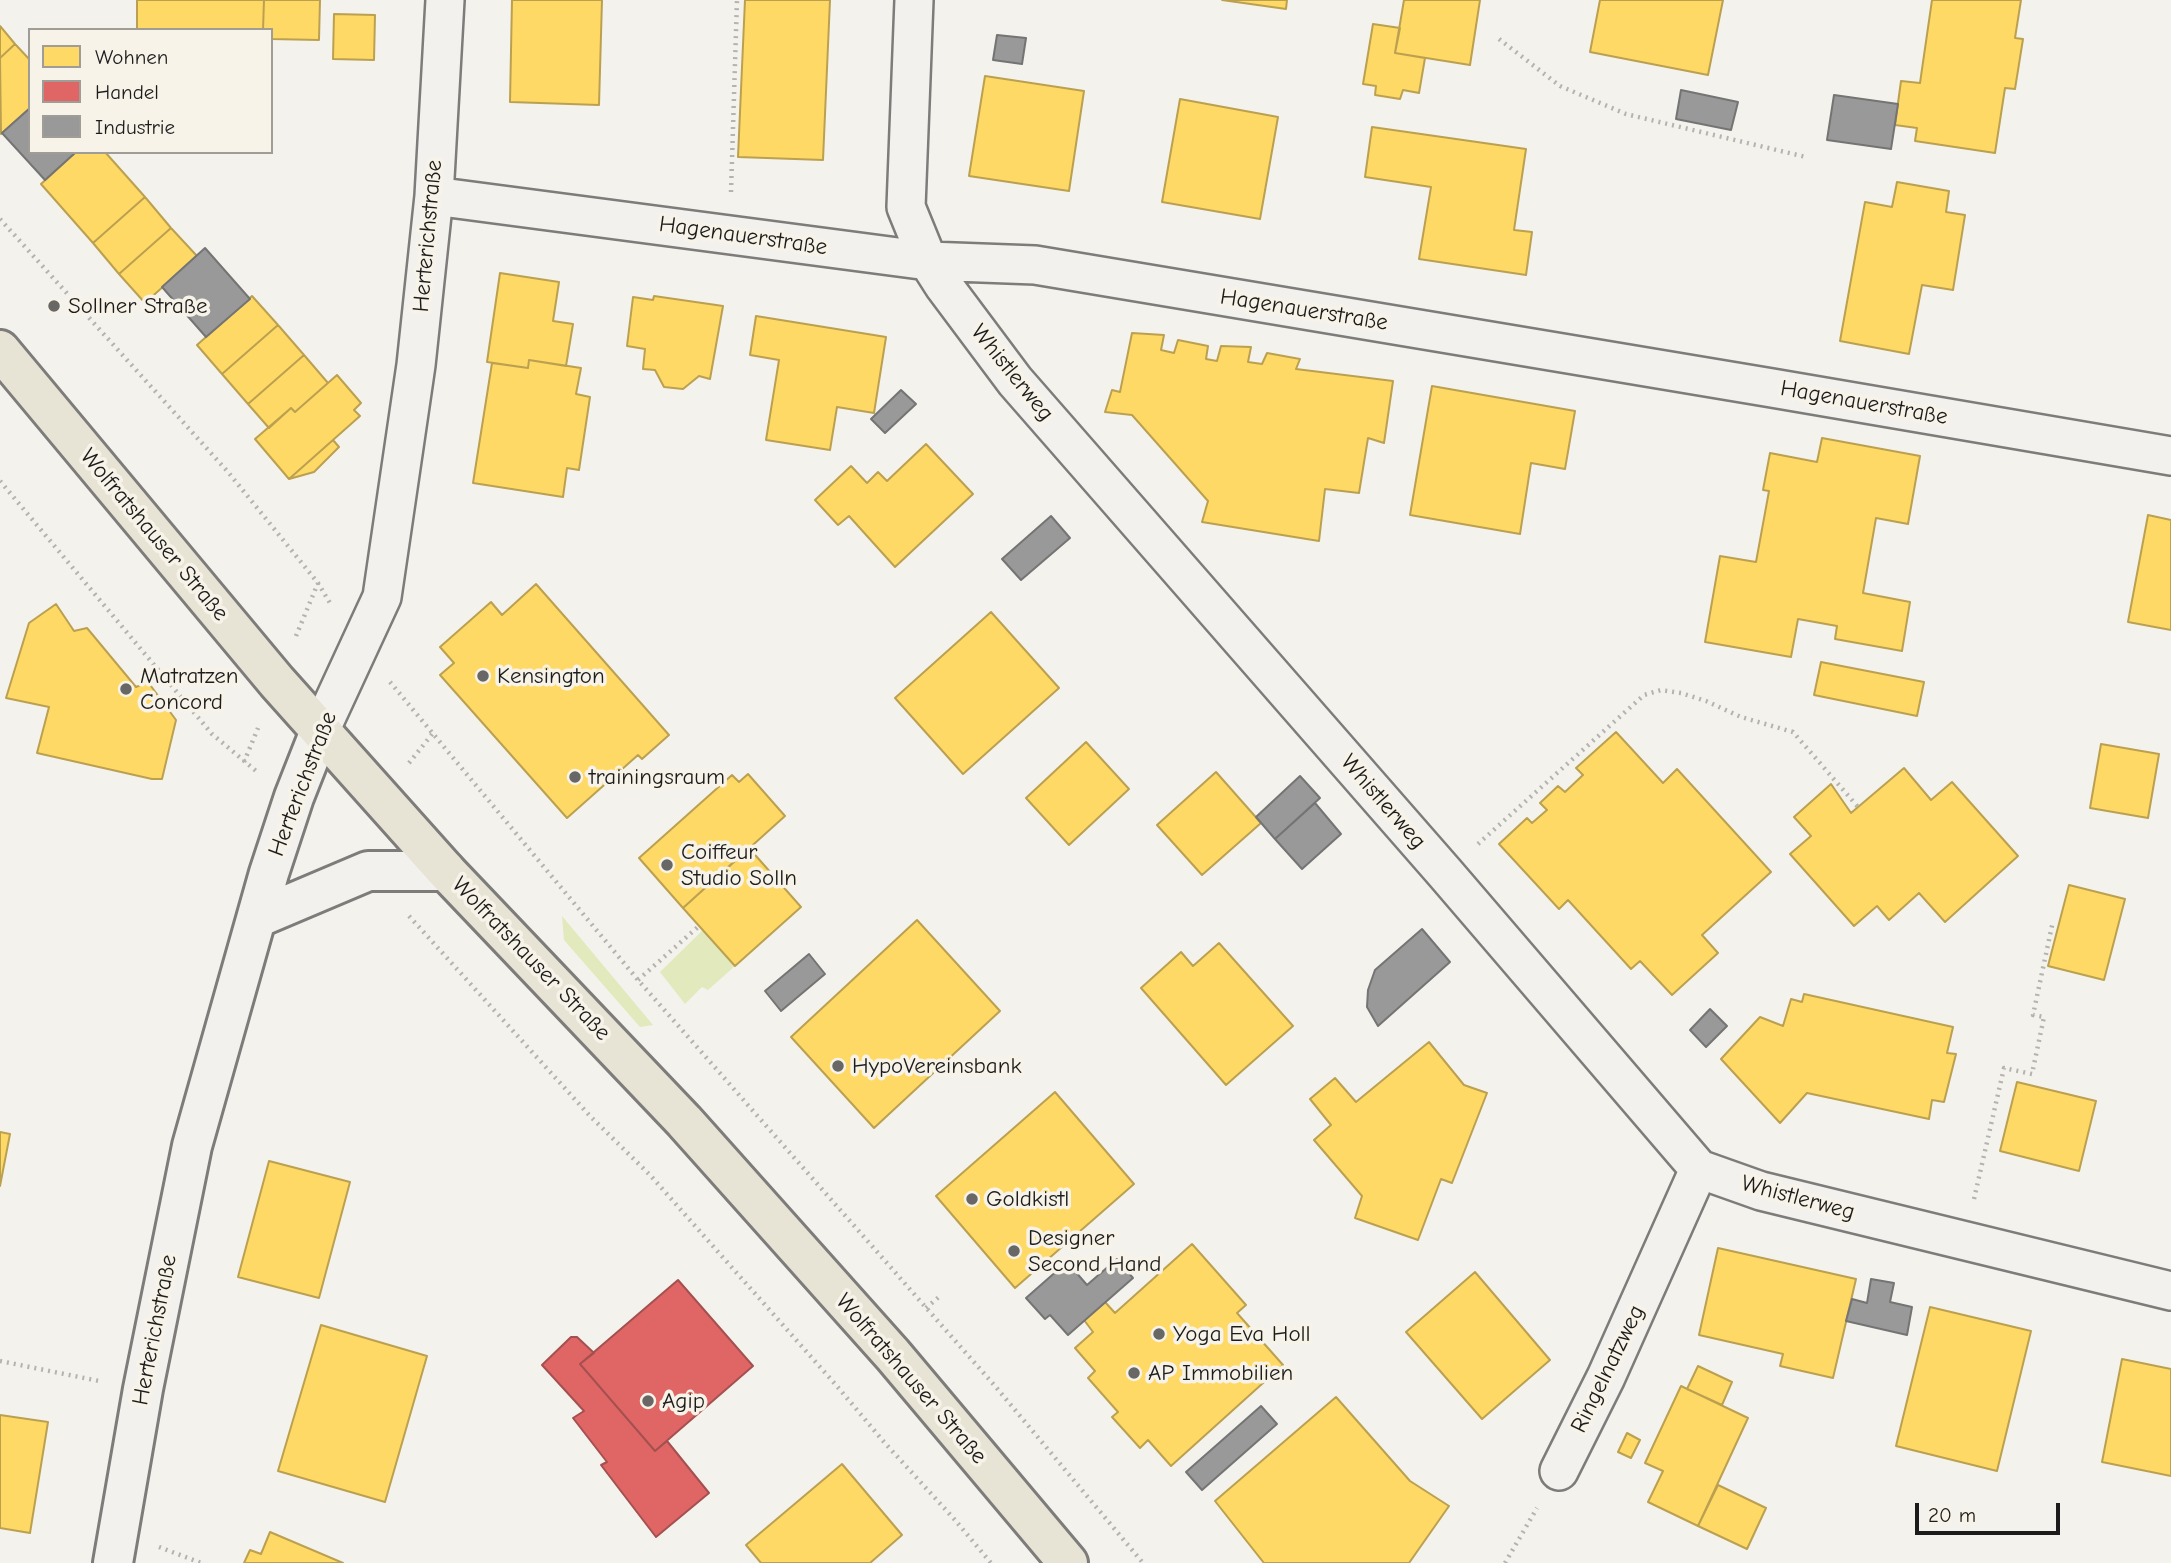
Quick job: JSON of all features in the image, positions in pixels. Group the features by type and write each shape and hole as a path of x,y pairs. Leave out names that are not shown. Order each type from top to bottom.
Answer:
{"main road":[{"name":"Wolfratshauser Straße","path":"0,350 277,682 446,871 684,1121 893,1355 1068,1563"},
{"name":"Herterichstraße","path":"113,1563 143,1389 192,1146 294,797 320,730"},
{"path":"257,918 368,871 446,871"}],"street":[{"name":"Herterichstraße","path":"320,730 382,597 416,365 434,196 445,0"},
{"name":"Whistlerweg","path":"914,0 906,207 928,261 1015,381 1445,873 1699,1169 1761,1191 2171,1291"},
{"name":"Hagenauerstraße","path":"434,196 928,261 1035,265 2171,456"},
{"name":"Ringelnatzweg","path":"1559,1471 1606,1377 1699,1169"}],"path":[{"path":"729,234 737,0"},
{"path":"1499,39 1560,86 1626,114 1807,158"},
{"path":"0,219 228,472 318,583 360,647 638,980 995,1386 1143,1563"},
{"path":"0,481 212,734 244,762 294,797"},
{"path":"1445,873 1644,695 1661,690 1693,697 1741,717 1793,732 1858,807"},
{"path":"368,871 590,1116 650,1175 990,1563"},
{"path":"1964,1241 2004,1068 2032,1074 2044,1017 2033,1015 2053,921"},
{"path":"638,980 699,926"},
{"path":"926,1308 940,1296"},
{"path":"0,1361 143,1389"},
{"path":"1505,1563 1559,1471"},
{"path":"937,1514 943,1507"},
{"path":"158,1547 201,1563"}],"green space":[{"path":"562,916 653,1025 640,1027 564,940"},
{"path":"703,930 735,966 708,990 702,987 685,1004 660,972"}],"building: Wohnen":[{"path":"137,0 264,0 263,28 137,28"},
{"path":"264,0 320,0 319,40 273,39 273,28 263,28"},
{"path":"512,0 602,0 599,105 510,102"},
{"path":"745,0 830,0 823,160 738,157"},
{"path":"1222,0 1287,0 1286,9"},
{"path":"1404,0 1480,0 1470,65 1395,53"},
{"path":"1600,0 1723,0 1708,75 1590,52"},
{"path":"1932,0 2021,0 2015,38 2023,39 2015,89 2005,88 1995,153 1915,141 1917,128 1895,125 1901,81 1920,83"},
{"path":"334,14 375,15 374,60 333,59"},
{"path":"1373,24 1400,28 1395,53 1425,58 1419,93 1403,90 1400,99 1375,95 1376,86 1363,84"},
{"path":"0,26 15,44 0,58"},
{"path":"15,44 28,58 28,110 1,134 0,58"},
{"path":"985,76 1084,91 1069,191 969,176"},
{"path":"1180,99 1278,117 1260,219 1162,202"},
{"path":"1372,127 1526,149 1514,230 1532,232 1526,275 1419,259 1431,187 1365,177"},
{"path":"74,154 107,154 145,197 93,243 41,184"},
{"path":"1897,182 1949,191 1946,212 1965,215 1953,290 1922,285 1909,354 1840,341 1865,202 1892,207"},
{"path":"145,197 171,228 119,274 93,243"},
{"path":"171,228 197,256 145,303 119,274"},
{"path":"500,273 559,282 553,321 573,324 566,366 529,360 528,368 487,362"},
{"path":"252,296 278,325 222,374 197,345"},
{"path":"654,296 723,306 710,379 699,376 683,389 664,387 655,370 643,369 645,349 627,346 633,297 653,300"},
{"path":"756,316 886,337 874,413 837,407 830,450 766,440 779,360 750,355"},
{"path":"278,325 304,355 248,404 222,374"},
{"path":"1132,333 1164,335 1161,350 1174,353 1178,340 1208,346 1206,359 1217,361 1221,346 1251,347 1248,362 1262,364 1267,353 1300,359 1296,369 1393,381 1384,443 1368,438 1359,493 1325,489 1319,541 1202,522 1208,501 1132,415 1105,412 1112,390 1120,392"},
{"path":"304,355 328,383 295,412 291,408 269,428 248,404"},
{"path":"529,360 581,368 576,394 590,397 579,470 567,468 563,497 473,483 492,363 528,368"},
{"path":"337,375 361,403 354,410 360,416 289,479 255,439 291,408 295,412"},
{"path":"1432,386 1575,411 1565,469 1531,463 1520,534 1410,515"},
{"path":"1822,438 1920,456 1908,524 1876,518 1863,593 1910,602 1902,651 1835,639 1837,626 1798,619 1791,657 1705,642 1720,556 1756,562 1769,491 1763,490 1770,453 1817,462"},
{"path":"333,440 339,447 314,472 289,479"},
{"path":"926,444 973,494 895,567 849,516 838,525 815,500 851,466 867,483 878,472 887,481"},
{"path":"2148,515 2171,520 2171,630 2128,622"},
{"path":"536,584 669,735 642,759 638,755 567,818 440,675 454,663 440,647 491,602 502,615"},
{"path":"56,604 74,631 87,628 136,687 148,682 176,720 162,779 37,753 49,707 6,698 29,623"},
{"path":"991,612 1059,688 963,774 895,698"},
{"path":"1821,662 1924,682 1917,716 1814,695"},
{"path":"1616,732 1663,783 1677,769 1771,872 1702,935 1718,953 1672,995 1640,961 1631,969 1568,900 1559,909 1499,844 1527,818 1532,823 1547,810 1540,803 1558,786 1565,792 1583,775 1576,768"},
{"path":"1086,742 1129,789 1069,845 1026,798"},
{"path":"2101,744 2159,754 2148,818 2090,808"},
{"path":"1904,768 1931,800 1952,782 2018,856 1945,922 1919,893 1889,920 1877,906 1854,926 1790,854 1811,836 1794,817 1831,784 1851,813"},
{"path":"1216,772 1261,823 1202,875 1157,825"},
{"path":"748,774 785,816 683,908 639,858 732,775 739,782"},
{"path":"749,848 801,907 735,966 683,908"},
{"path":"2069,885 2125,899 2104,980 2048,966"},
{"path":"917,920 1000,1011 874,1128 791,1037"},
{"path":"1219,943 1293,1026 1226,1085 1141,988 1181,952 1193,966"},
{"path":"1804,994 1953,1027 1947,1053 1956,1054 1944,1102 1932,1100 1929,1119 1807,1093 1780,1123 1721,1059 1760,1017 1783,1026 1791,999 1802,1002"},
{"path":"1429,1042 1464,1085 1487,1093 1452,1183 1441,1179 1418,1240 1355,1218 1362,1196 1314,1140 1331,1125 1310,1099 1335,1078 1356,1102"},
{"path":"2017,1082 2096,1101 2079,1171 2000,1151"},
{"path":"1055,1092 1134,1184 1015,1288 936,1196"},
{"path":"0,1132 10,1134 0,1186"},
{"path":"269,1161 350,1182 319,1298 238,1277"},
{"path":"1192,1244 1246,1305 1237,1313 1283,1365 1171,1466 1148,1440 1140,1448 1112,1417 1118,1412 1088,1378 1095,1371 1075,1348 1093,1332 1084,1320 1105,1302 1115,1313"},
{"path":"1718,1248 1856,1279 1833,1378 1780,1366 1783,1354 1699,1335"},
{"path":"1475,1272 1550,1360 1482,1419 1406,1332"},
{"path":"1930,1307 2031,1331 1997,1471 1896,1446"},
{"path":"321,1325 427,1356 385,1502 278,1471"},
{"path":"2122,1359 2171,1369 2171,1476 2102,1462"},
{"path":"1698,1366 1732,1382 1722,1405 1687,1389"},
{"path":"1681,1386 1748,1418 1698,1526 1648,1502 1663,1471 1645,1463"},
{"path":"1336,1397 1410,1481 1449,1506 1409,1563 1264,1563 1215,1501"},
{"path":"0,1415 48,1422 30,1533 0,1528"},
{"path":"1627,1433 1640,1440 1631,1458 1618,1452"},
{"path":"842,1464 902,1535 870,1563 761,1563 746,1545"},
{"path":"1718,1485 1766,1508 1747,1549 1698,1526"},
{"path":"270,1532 343,1563 244,1563 250,1550 261,1554"}],"building: Handel":[{"path":"678,1280 753,1366 655,1451 580,1364"},
{"path":"571,1337 577,1337 594,1353 580,1364 655,1451 667,1441 709,1493 656,1537 601,1465 607,1462 573,1418 584,1411 542,1365"}],"building: Industrie":[{"path":"997,35 1026,38 1022,64 993,60"},
{"path":"1681,90 1738,102 1731,130 1676,119"},
{"path":"1834,95 1898,104 1891,149 1827,140"},
{"path":"28,110 28,154 74,154 45,180 2,133"},
{"path":"205,248 250,299 206,337 162,287"},
{"path":"901,390 916,404 885,433 871,419"},
{"path":"1051,516 1070,538 1021,580 1002,559"},
{"path":"1300,776 1320,798 1275,839 1256,817"},
{"path":"1315,803 1341,834 1302,869 1275,839"},
{"path":"1422,929 1450,962 1378,1026 1367,1007 1368,990 1375,970"},
{"path":"809,954 825,974 781,1011 765,991"},
{"path":"1710,1009 1727,1026 1706,1047 1690,1030"},
{"path":"1117,1259 1133,1278 1068,1335 1050,1315 1045,1319 1026,1298 1067,1262 1087,1285"},
{"path":"1871,1279 1894,1283 1890,1302 1912,1307 1907,1335 1846,1321 1852,1299 1867,1303"},
{"path":"1261,1406 1277,1424 1202,1490 1186,1472"}],"place":[{"name":"Sollner Straße","path":"54,306"},
{"name":"Kensington","path":"483,676"},
{"name":"Matratzen Concord","path":"126,689"},
{"name":"trainingsraum","path":"575,777"},
{"name":"Coiffeur Studio Solln","path":"667,865"},
{"name":"HypoVereinsbank","path":"838,1066"},
{"name":"Goldkistl","path":"972,1199"},
{"name":"Designer Second Hand","path":"1014,1251"},
{"name":"Yoga Eva Holl","path":"1159,1334"},
{"name":"AP Immobilien","path":"1134,1373"},
{"name":"Agip","path":"648,1401"}]}
